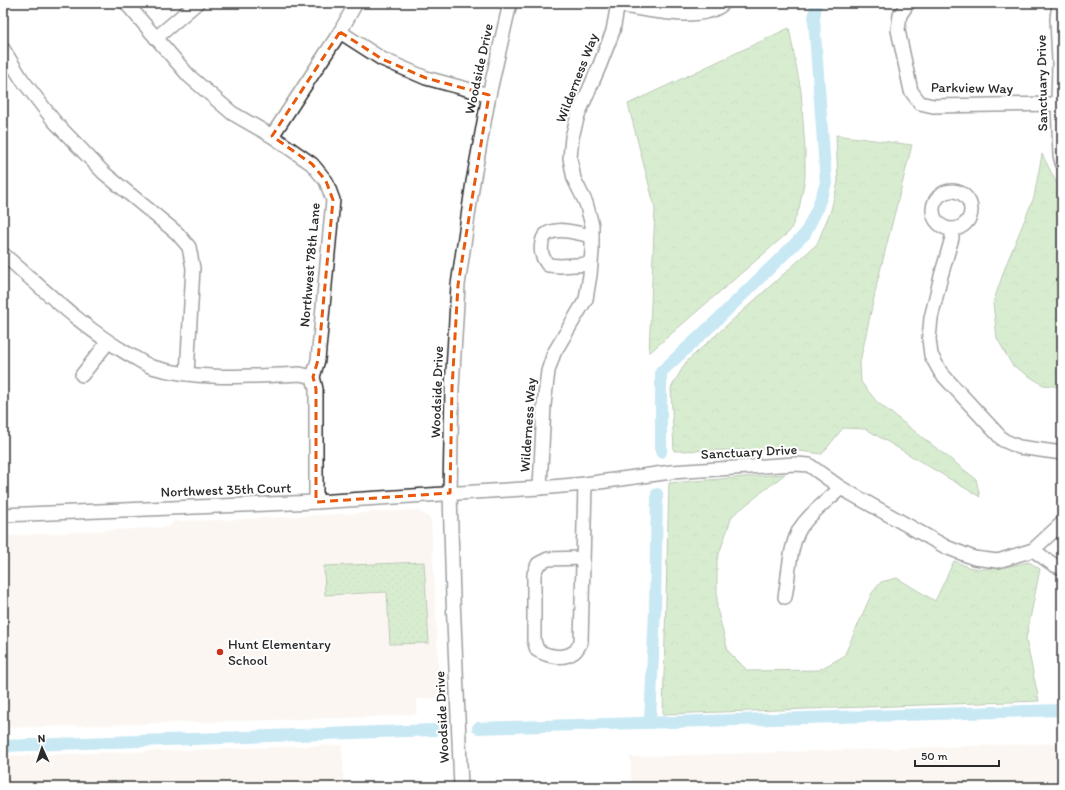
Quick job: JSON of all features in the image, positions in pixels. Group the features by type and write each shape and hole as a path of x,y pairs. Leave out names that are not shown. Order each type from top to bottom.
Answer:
{"street":[{"name":"Northwest 78th Lane","path":"126,3 189,76 232,112 272,136 312,164 326,182 333,200 318,360 312,377 316,389 316,502"},
{"path":"156,38 197,3"},
{"path":"272,136 340,32 356,3"},
{"name":"Woodside Drive","path":"461,787 452,598 450,493 452,388 458,285 472,182 489,95 510,3"},
{"path":"618,4 687,15 705,13 721,6 724,3"},
{"name":"Parkview Way","path":"908,3 900,15 898,30 911,91 920,102 933,106 1058,104"},
{"name":"Sanctuary Drive","path":"1059,3 1057,19 1061,62 1058,104 1060,155 1062,163"},
{"name":"Wilderness Way","path":"540,488 544,404 548,371 554,353 586,299 591,264 592,225 586,203 574,179 570,158 572,137 578,115 613,31 618,4"},
{"path":"340,32 382,59 426,78 489,95"},
{"path":"3,49 21,78 54,121 104,173 177,233 189,247 193,268 187,374"},
{"path":"952,229 952,238 931,318 929,339 931,355 942,373 1003,440 1019,447 1062,453"},
{"path":"591,264 560,266 548,265 542,257 540,248 543,237 550,231 561,230 592,236"},
{"path":"3,254 48,294 108,342 151,366 187,374 218,377 300,374 312,377"},
{"path":"82,375 108,342"},
{"name":"Sanctuary Drive","path":"450,493 540,488 585,484 671,472 795,464 809,465 841,488 946,547 974,558 998,561 1033,550 1062,523"},
{"path":"583,558 548,559 538,564 534,574 534,640 537,650 547,656 566,656 575,652 581,642 585,484"},
{"path":"785,597 794,543 801,527 841,488"},
{"name":"Northwest 35th Court","path":"3,515 316,502 450,493"},
{"path":"1033,550 1054,565 1062,568"}],"highlighted area":[{"path":"340,32 382,59 426,78 489,95 458,285 452,388 450,493 316,502 316,389 313,377 318,360 333,200 326,181 312,164 272,136"}],"shaded area":[{"name":"Hunt Elementary School","path":"417,510 431,519 440,698 417,699 417,714 373,717 3,728 3,536 169,527 174,521 227,520"},
{"path":"1062,743 1062,787 632,787 630,757"},
{"path":"342,745 344,787 3,787 3,756"}],"green space":[{"path":"789,28 801,91 805,150 805,178 799,209 790,231 649,353 655,208 628,104"},
{"path":"836,135 912,145 878,279 860,362 861,382 877,402 976,479 980,497 866,429 843,428 822,454 785,449 674,451 671,388 686,362 817,244 831,210 838,182"},
{"path":"1042,154 1062,194 1062,387 1043,385 1012,365 997,338 993,303 1006,265 1034,197"},
{"path":"785,474 732,516 717,560 717,609 728,651 748,671 819,670 844,656 872,593 881,582 897,578 935,601 954,561 979,569 1000,568 1029,562 1040,569 1026,639 1039,701 663,714 669,483"},
{"path":"424,562 429,643 390,644 387,592 325,595 324,566"},
{"path":"3,582 6,582 8,629 3,629"}],"waterway":[{"path":"661,452 661,372 715,322 805,234 817,209 826,183 814,20 816,3"},
{"path":"650,723 655,609 657,494"},
{"path":"478,728 1062,710"},
{"path":"3,746 434,730"}],"place":[{"name":"Hunt Elementary School","path":"220,652"}]}
